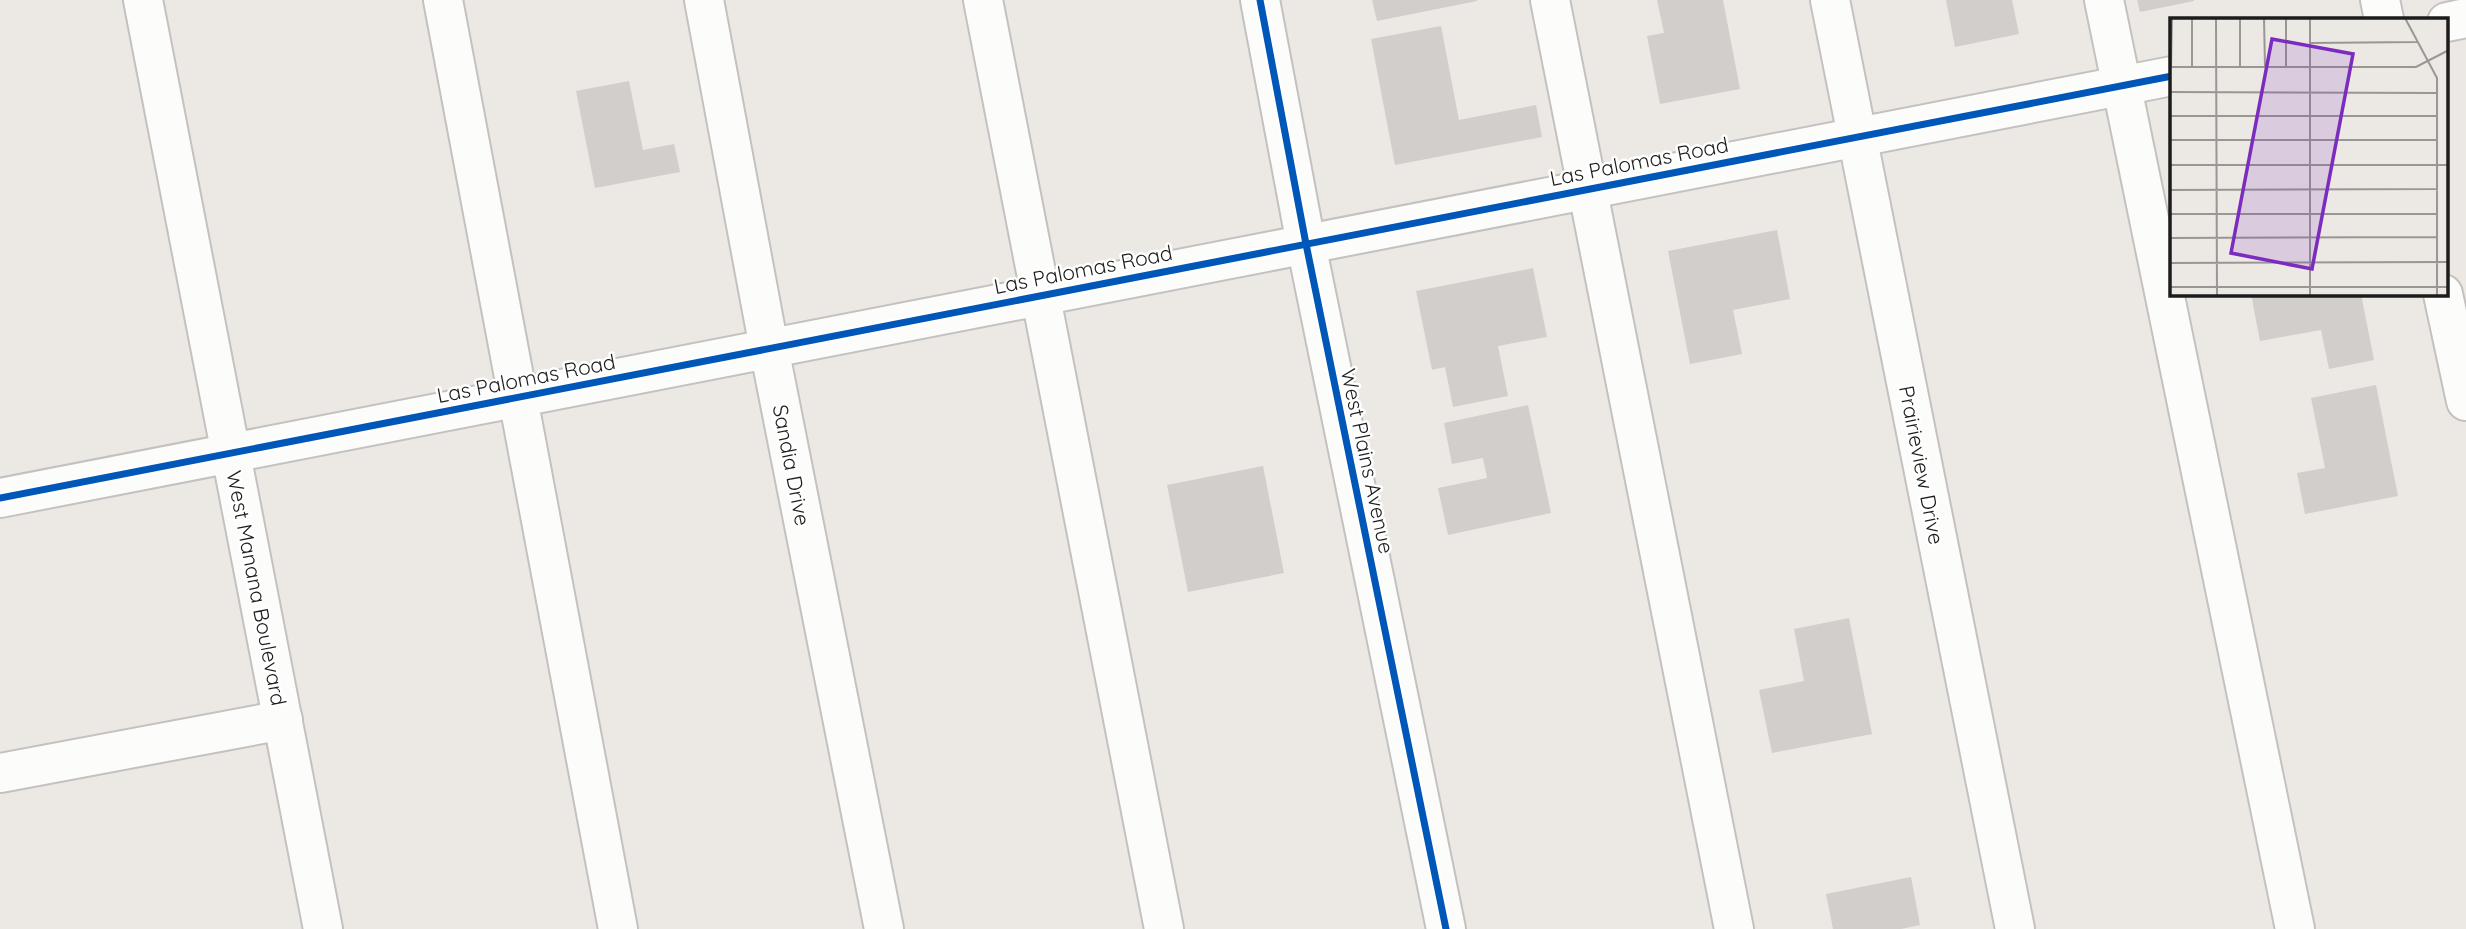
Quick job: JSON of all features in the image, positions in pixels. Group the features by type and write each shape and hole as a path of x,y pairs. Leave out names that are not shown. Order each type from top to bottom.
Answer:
{"street":[{"name":"West Manana Boulevard","path":"143,0 323,929"},
{"path":"443,0 618,929"},
{"name":"Sandia Drive","path":"704,0 769,348 884,929"},
{"path":"983,0 1164,929"},
{"name":"West Plains Avenue","path":"1260,0 1306,244 1446,929"},
{"path":"1550,0 1734,929"},
{"name":"Prairieview Drive","path":"1830,0 2015,929"},
{"path":"2105,0 2295,929"},
{"path":"2380,0 2384,18"},
{"path":"2448,22 2466,18"},
{"name":"Las Palomas Road","path":"0,498 2170,76"},
{"path":"2443,296 2466,401"},
{"path":"0,773 283,720"}],"building":[{"path":"1372,0 1477,0 1477,1 1377,21"},
{"path":"1657,0 1723,0 1740,89 1660,104 1647,36 1664,33"},
{"path":"1946,0 2012,0 2019,34 1955,47"},
{"path":"2137,0 2194,0 2194,1 2140,12"},
{"path":"1441,26 1459,120 1536,105 1542,137 1395,165 1371,39"},
{"path":"629,81 643,150 674,144 680,172 595,188 576,91"},
{"path":"1777,230 1790,299 1733,310 1742,354 1690,364 1668,251"},
{"path":"1533,268 1547,337 1498,346 1508,396 1453,407 1445,367 1432,370 1416,291"},
{"path":"2251,296 2361,296 2374,360 2329,369 2321,330 2260,341"},
{"path":"2376,385 2398,496 2305,514 2297,473 2325,468 2311,398"},
{"path":"1528,405 1551,513 1448,535 1438,488 1487,478 1483,458 1452,464 1444,423"},
{"path":"1263,466 1284,573 1188,592 1167,485"},
{"path":"1849,618 1872,734 1772,753 1759,690 1804,681 1794,629"},
{"path":"1911,877 1920,925 1901,929 1833,929 1826,894"}],"cycle path":[{"path":"1260,0 1306,244 1446,929"},
{"path":"0,498 2170,76"}]}
